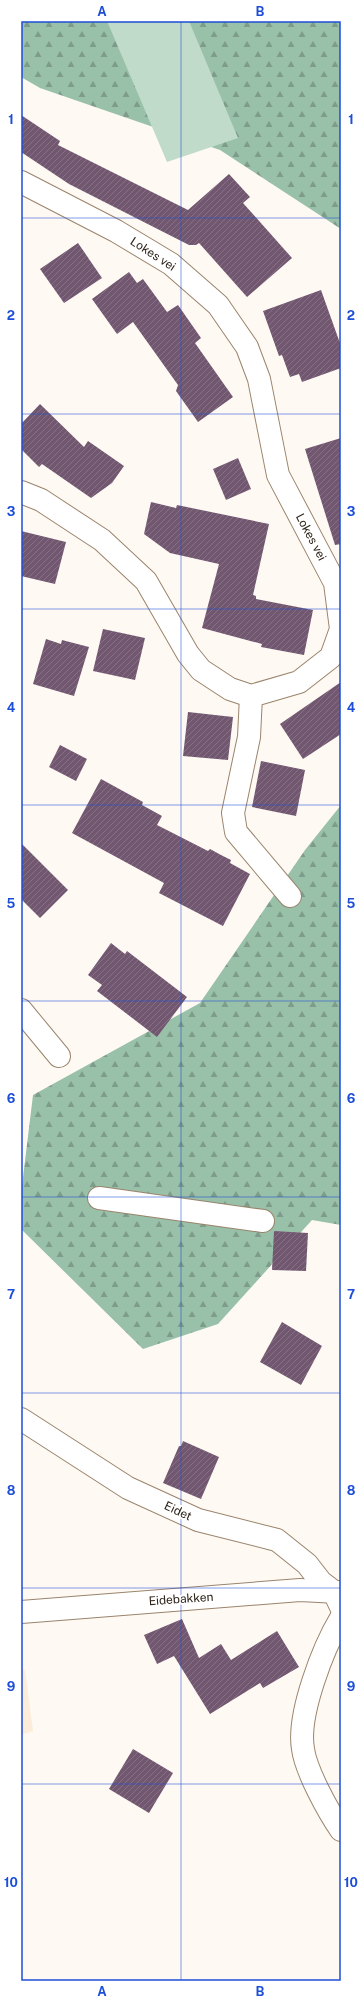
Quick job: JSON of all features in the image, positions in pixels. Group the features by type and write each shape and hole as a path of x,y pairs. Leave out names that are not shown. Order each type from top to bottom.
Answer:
{"street":[{"name":"Lokes vei","path":"21,182 116,231 171,264 218,305 247,347 259,379 278,475 335,583 341,629 331,657 299,682 251,696"},
{"path":"21,492 41,500 102,540 146,581 188,654 201,670 230,689 251,696 249,737 233,813 236,832 290,896"},
{"path":"21,1010 59,1056"},
{"path":"98,1198 263,1221"},
{"name":"Eidet","path":"21,1419 128,1488 198,1520 277,1540 307,1564 321,1582 339,1597"},
{"name":"Eidebakken","path":"21,1612 300,1590 339,1597"},
{"path":"341,1618 319,1664 302,1725 302,1750 311,1774 341,1830"}],"shaded area":[{"path":"21,1669 25,1670 33,1731 21,1735"}],"green space":[{"path":"21,21 341,21 341,229 220,150 40,88 21,77"},
{"path":"107,21 189,21 238,138 167,162"},
{"path":"341,805 341,1225 312,1220 218,1324 143,1349 21,1229 21,1194 33,1095 200,1003 305,850"}],"building":[{"path":"21,115 60,141 58,145 188,210 229,174 250,197 243,203 292,258 247,297 199,243 196,245 189,245 69,184 21,152"},
{"path":"78,243 102,278 64,303 40,269"},
{"path":"129,272 137,283 143,279 167,312 178,305 201,338 195,343 233,397 198,422 176,391 178,385 133,322 117,334 92,299"},
{"path":"321,290 341,346 341,368 302,382 299,374 290,377 282,355 279,356 263,311"},
{"path":"40,404 84,447 88,441 124,466 112,483 91,498 42,464 39,467 21,449 21,424"},
{"path":"341,438 341,544 335,545 305,449"},
{"path":"238,458 251,489 226,500 213,469"},
{"path":"151,502 176,508 177,505 269,524 253,595 256,596 256,599 313,610 304,655 261,647 262,644 202,628 219,564 170,553 144,534"},
{"path":"21,531 66,542 55,584 21,576"},
{"path":"103,629 145,638 135,680 93,671"},
{"path":"46,639 61,644 62,640 89,647 74,696 33,684"},
{"path":"341,682 341,734 303,759 280,724"},
{"path":"188,712 233,717 228,760 183,756"},
{"path":"60,745 87,759 76,781 49,767"},
{"path":"261,761 305,770 296,816 252,807"},
{"path":"101,779 143,802 142,805 162,816 157,825 208,851 210,849 231,860 230,863 250,874 223,926 159,893 164,883 72,833"},
{"path":"21,843 68,890 40,918 21,899"},
{"path":"111,943 125,954 127,951 187,997 157,1037 97,991 102,985 88,975"},
{"path":"274,1231 308,1233 306,1271 272,1270"},
{"path":"282,1322 322,1346 301,1385 260,1362"},
{"path":"183,1441 219,1457 201,1499 163,1483 179,1446 181,1446"},
{"path":"182,1619 199,1658 221,1644 231,1660 277,1631 299,1667 263,1688 260,1683 210,1714 174,1656 157,1664 144,1635"},
{"path":"133,1749 173,1773 149,1813 109,1789"}]}
